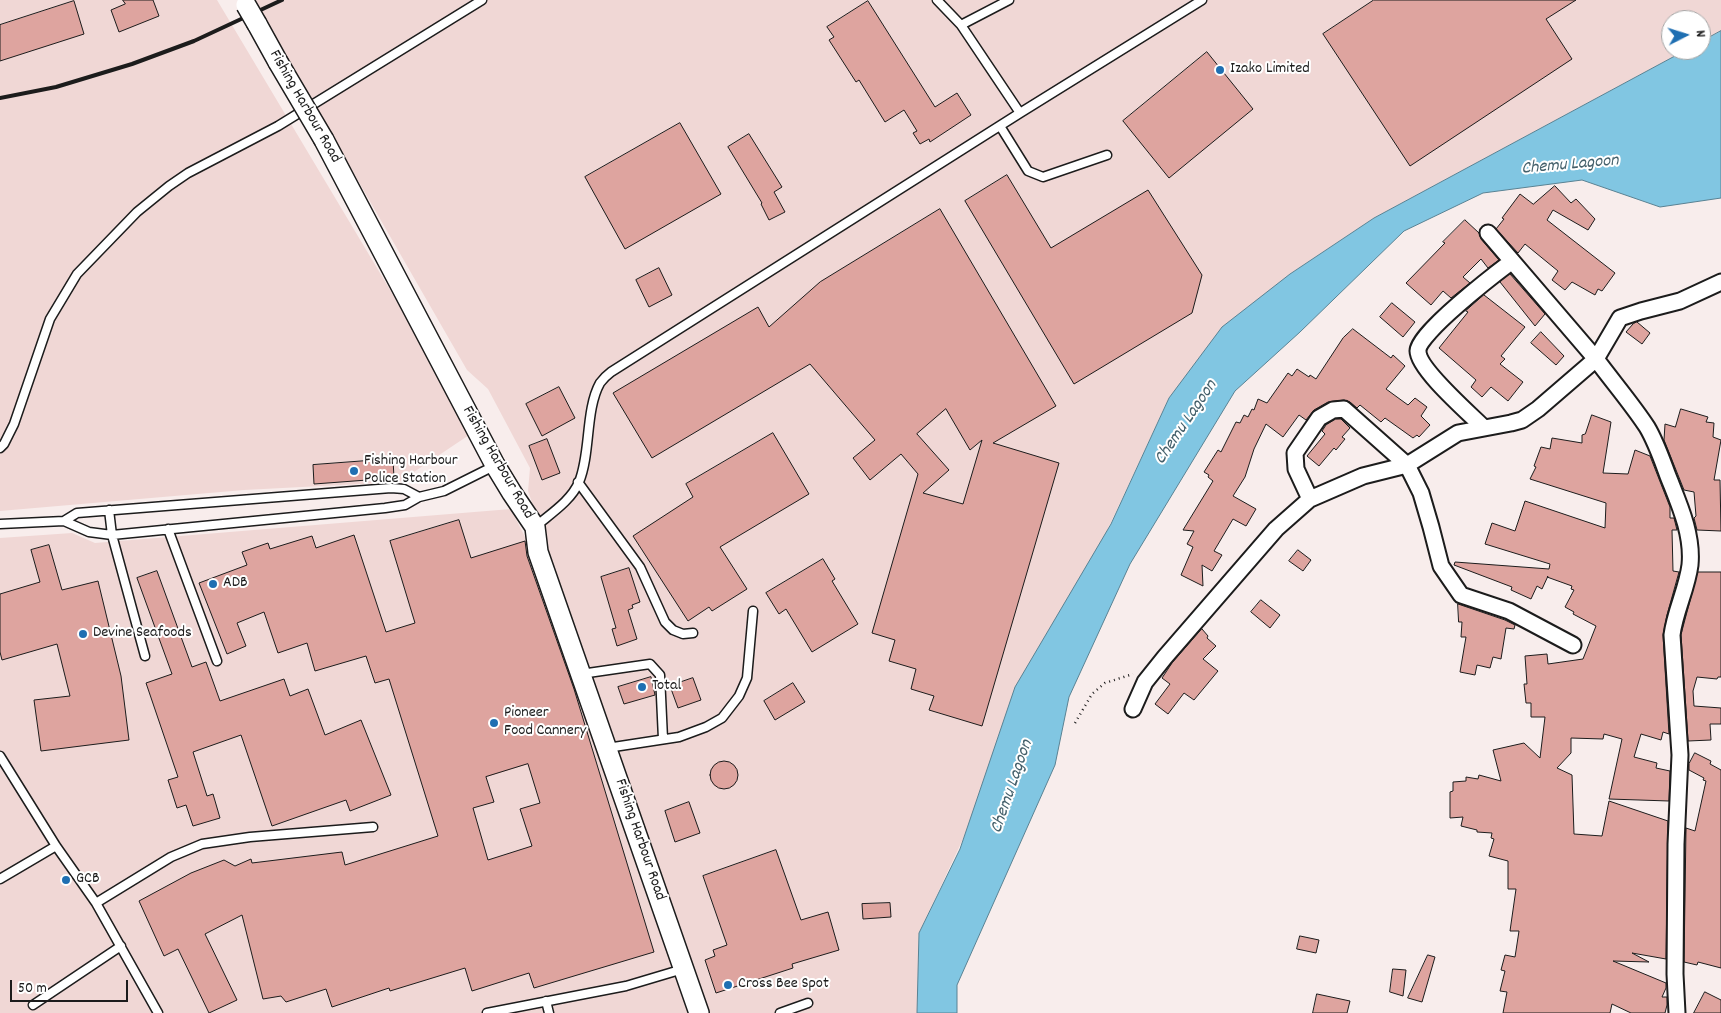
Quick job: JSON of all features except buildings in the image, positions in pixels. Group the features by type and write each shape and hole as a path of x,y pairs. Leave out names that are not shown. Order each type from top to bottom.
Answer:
{"street":[{"name":"Fishing Harbour Road","path":"244,2 324,140 495,465 535,527 538,552 685,968 699,1013"},
{"path":"1488,234 1596,360 1646,427 1659,452 1684,516 1690,545 1690,564 1685,587 1673,622 1672,635 1680,755 1676,854 1675,974 1677,1013"},
{"path":"1484,428 1425,369 1417,351 1420,343 1430,331 1467,296 1511,262"},
{"path":"1133,708 1145,682 1156,667 1276,529 1310,499 1363,476 1407,465 1458,433 1512,424 1522,420 1538,409 1596,360 1620,318 1680,301 1721,282"},
{"path":"1310,499 1296,469 1295,452 1320,418 1333,410 1344,409 1407,465 1421,493 1432,527 1441,566 1461,596 1509,611 1573,644"}],"lane":[{"path":"0,448 14,424 50,319 58,304 78,274 136,212 188,172 278,126 482,0"},
{"path":"937,0 961,25 1020,113"},
{"path":"961,25 1009,0"},
{"path":"535,527 569,498 578,482 584,461 594,397 601,382 611,372 1202,0"},
{"path":"1000,126 1028,171 1043,178 1107,156"},
{"path":"0,524 64,521 89,532 112,535 385,508 405,505 419,497 444,491 495,465"},
{"path":"578,482 640,567 665,622 673,630 683,634 693,633"},
{"path":"64,521 78,513 391,488 404,489 419,497"},
{"path":"109,510 112,535 145,656"},
{"path":"168,530 217,661"},
{"path":"607,748 679,737 706,727 722,718 739,696 747,678 753,612"},
{"path":"581,674 650,664 660,675 663,739"},
{"path":"0,756 56,846 96,902 158,1013"},
{"path":"96,902 171,857 202,844 250,837 374,827"},
{"path":"0,879 56,846"},
{"path":"33,1005 121,946"},
{"path":"487,1013 626,986 685,968"},
{"path":"546,1001 549,1013"},
{"path":"780,1013 808,1002"}],"path":[{"path":"1075,723 1092,694 1105,683 1135,673"}],"shaded area":[{"path":"0,0 217,0 457,402 472,433 399,482 244,490 0,511"},
{"path":"254,0 1721,0 1721,31 1711,36 1711,10 1661,10 1661,60 1667,60 1374,218 1290,274 1169,398 919,933 917,1013 707,1013 528,491 530,468 488,389 467,370"},
{"path":"511,509 525,537 691,1013 0,1013 0,538 72,533 95,543"}],"water":[{"name":"Chemu Lagoon","path":"1721,31 1721,198 1660,207 1582,180 1483,193 1404,231 1300,332 1235,391 1130,564 1069,697 1055,765 957,985 957,1013 917,1013 919,933 960,849 1015,687 1111,524 1169,398 1222,327 1290,274 1374,218 1667,60 1711,60 1711,36"}],"railway":[{"path":"0,98 56,87 132,64 194,41 282,0"}],"place":[{"name":"Izako Limited","path":"1220,70"},
{"name":"Fishing Harbour Police Station","path":"354,471"},
{"name":"ADB","path":"213,584"},
{"name":"Devine Seafoods","path":"83,634"},
{"name":"Total","path":"642,687"},
{"name":"Pioneer Food Cannery","path":"494,723"},
{"name":"GCB","path":"66,880"},
{"name":"Cross Bee Spot","path":"728,985"}]}
